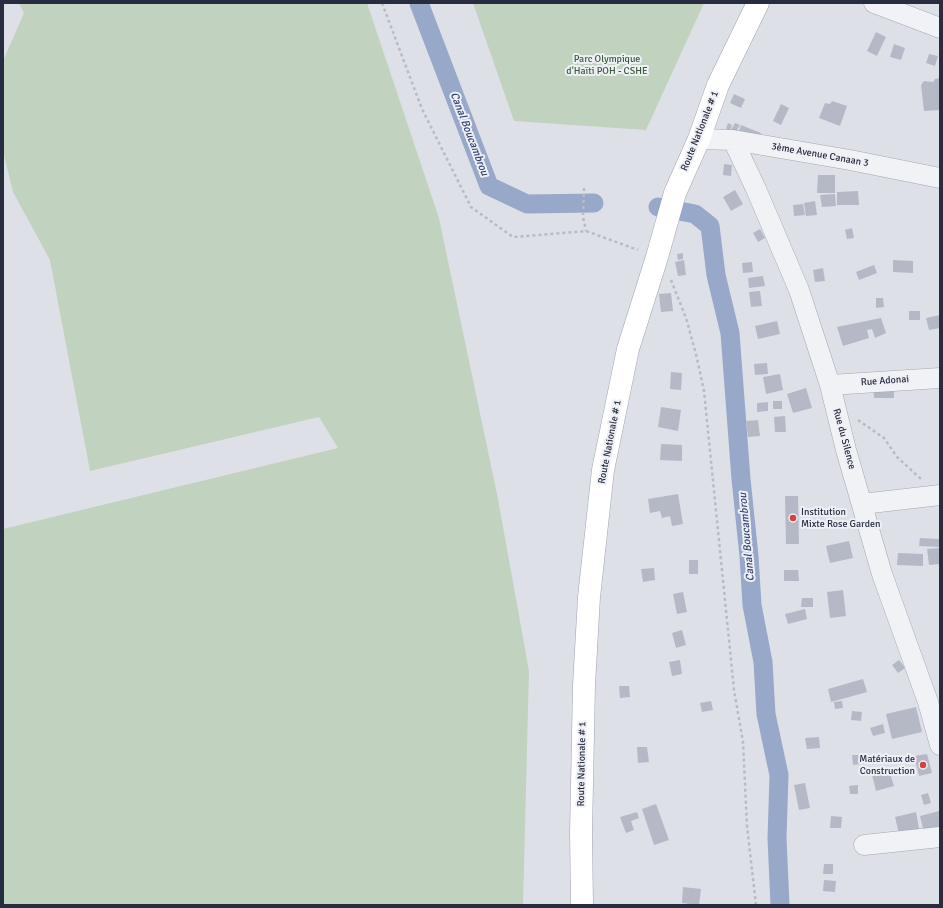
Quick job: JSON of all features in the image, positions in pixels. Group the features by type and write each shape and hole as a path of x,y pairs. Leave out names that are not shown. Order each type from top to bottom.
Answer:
{"main road":[{"name":"Route Nationale # 1","path":"582,905 581,833 584,685 589,597 603,470 628,349 657,257 675,193 699,139 718,85 758,3"}],"street":[{"path":"874,3 940,28"},
{"name":"3ème Avenue Canaan 3","path":"699,139 733,140 850,160 940,178"},
{"name":"Rue du Silence","path":"733,140 756,189 799,290 830,385 882,574 934,700 940,744"},
{"name":"Rue Adonai","path":"830,385 940,378"},
{"path":"862,504 940,495"},
{"path":"864,845 940,837"}],"path":[{"path":"584,188 583,217 586,231"},
{"path":"834,404 884,438 897,457 940,495"}],"green space":[{"path":"19,3 367,3 439,218 498,499 529,671 523,905 3,905 3,529 338,448 319,417 90,471 50,260 13,192 3,151 3,61 24,13"},
{"name":"Parc Olympique d'Haïti POH - CSHE","path":"473,3 704,3 646,130 514,121"}],"building":[{"path":"876,32 886,37 877,56 867,51"},
{"path":"894,44 905,48 901,60 890,57"},
{"path":"929,54 938,56 935,66 926,63"},
{"path":"940,78 940,110 924,111 921,85 924,81 933,82 935,79"},
{"path":"734,94 745,99 741,108 730,103"},
{"path":"832,101 847,106 840,126 819,118 825,103 830,104"},
{"path":"781,104 789,108 781,125 773,121"},
{"path":"728,123 732,125 730,131 726,129"},
{"path":"735,123 740,125 736,132 731,130"},
{"path":"741,125 761,133 759,138 739,131"},
{"path":"724,164 732,165 731,176 723,175"},
{"path":"818,175 835,175 835,193 817,193"},
{"path":"735,190 743,204 731,211 723,197"},
{"path":"858,191 859,205 837,205 837,192"},
{"path":"835,194 836,206 822,207 820,195"},
{"path":"815,201 817,215 806,216 804,203"},
{"path":"803,204 805,215 794,216 793,205"},
{"path":"852,228 854,238 847,239 845,230"},
{"path":"760,229 765,238 758,242 753,233"},
{"path":"683,253 683,259 678,260 677,254"},
{"path":"684,260 686,275 678,276 675,262"},
{"path":"893,260 913,261 913,273 893,272"},
{"path":"752,262 753,272 743,273 742,263"},
{"path":"874,265 877,273 859,280 856,272"},
{"path":"823,268 825,281 815,282 813,270"},
{"path":"763,276 765,286 749,288 748,278"},
{"path":"760,291 762,306 751,307 749,292"},
{"path":"671,293 673,311 661,312 659,294"},
{"path":"876,298 883,298 884,307 876,308"},
{"path":"909,311 920,311 920,320 909,320"},
{"path":"940,315 940,328 929,330 926,318"},
{"path":"881,318 886,333 875,338 872,329 867,330 869,338 843,346 837,327"},
{"path":"777,321 780,334 758,339 755,326"},
{"path":"767,363 768,374 755,375 754,364"},
{"path":"671,372 682,373 681,390 670,389"},
{"path":"780,374 783,390 766,394 763,377"},
{"path":"873,386 894,386 894,398 874,398"},
{"path":"806,388 812,408 793,413 787,394"},
{"path":"773,401 782,401 782,409 773,409"},
{"path":"768,402 768,411 757,412 757,403"},
{"path":"661,407 681,410 678,431 658,427"},
{"path":"785,416 786,432 775,432 774,417"},
{"path":"758,420 760,436 748,437 746,421"},
{"path":"661,444 682,445 682,461 660,460"},
{"path":"678,494 683,524 672,526 670,516 662,518 660,511 650,513 648,499"},
{"path":"785,496 798,496 799,544 786,544"},
{"path":"920,538 940,539 940,547 919,546"},
{"path":"849,541 853,558 830,563 826,546"},
{"path":"940,548 940,564 929,565 927,549"},
{"path":"898,553 923,554 923,566 897,565"},
{"path":"689,560 698,560 698,574 689,574"},
{"path":"654,568 655,580 643,582 641,569"},
{"path":"784,570 798,570 799,581 784,581"},
{"path":"843,590 846,616 830,618 827,592"},
{"path":"683,592 687,612 677,614 673,594"},
{"path":"802,598 813,598 813,607 801,607"},
{"path":"805,609 807,619 788,624 785,614"},
{"path":"682,630 686,645 676,648 672,633"},
{"path":"680,660 682,674 672,676 669,662"},
{"path":"899,660 905,668 898,673 892,665"},
{"path":"863,679 867,692 831,702 828,689"},
{"path":"619,686 629,686 630,697 620,698"},
{"path":"711,701 713,710 702,712 700,703"},
{"path":"842,701 843,708 835,709 834,702"},
{"path":"916,707 922,732 892,739 886,714"},
{"path":"852,711 862,712 861,721 851,720"},
{"path":"883,724 885,733 873,736 870,728"},
{"path":"819,737 820,748 807,749 805,738"},
{"path":"637,747 647,747 649,762 638,763"},
{"path":"927,754 932,773 919,776 914,756"},
{"path":"852,755 860,755 860,764 853,765"},
{"path":"889,770 894,786 876,791 872,775"},
{"path":"805,783 810,808 799,810 794,785"},
{"path":"858,785 858,794 850,794 849,786"},
{"path":"928,793 931,803 924,805 921,795"},
{"path":"656,804 669,840 654,845 642,809"},
{"path":"939,811 940,830 924,833 920,816"},
{"path":"637,812 639,818 631,821 634,830 626,833 620,817"},
{"path":"916,812 920,834 900,838 895,817"},
{"path":"831,816 842,817 841,828 830,828"},
{"path":"824,864 833,864 833,874 823,874"},
{"path":"824,880 836,881 835,892 823,891"},
{"path":"683,887 701,889 699,905 682,903"}],"waterway":[{"name":"Canal Boucambrou","path":"419,3 489,186 527,204 594,203"},
{"name":"Canal Boucambrou","path":"658,207 695,214 710,226 716,275 730,333 752,605 763,662 766,714 779,775 777,838 780,905"}],"place":[{"name":"Institution Mixte Rose Garden","path":"793,518"},
{"name":"Matériaux de Construction","path":"923,765"}]}
